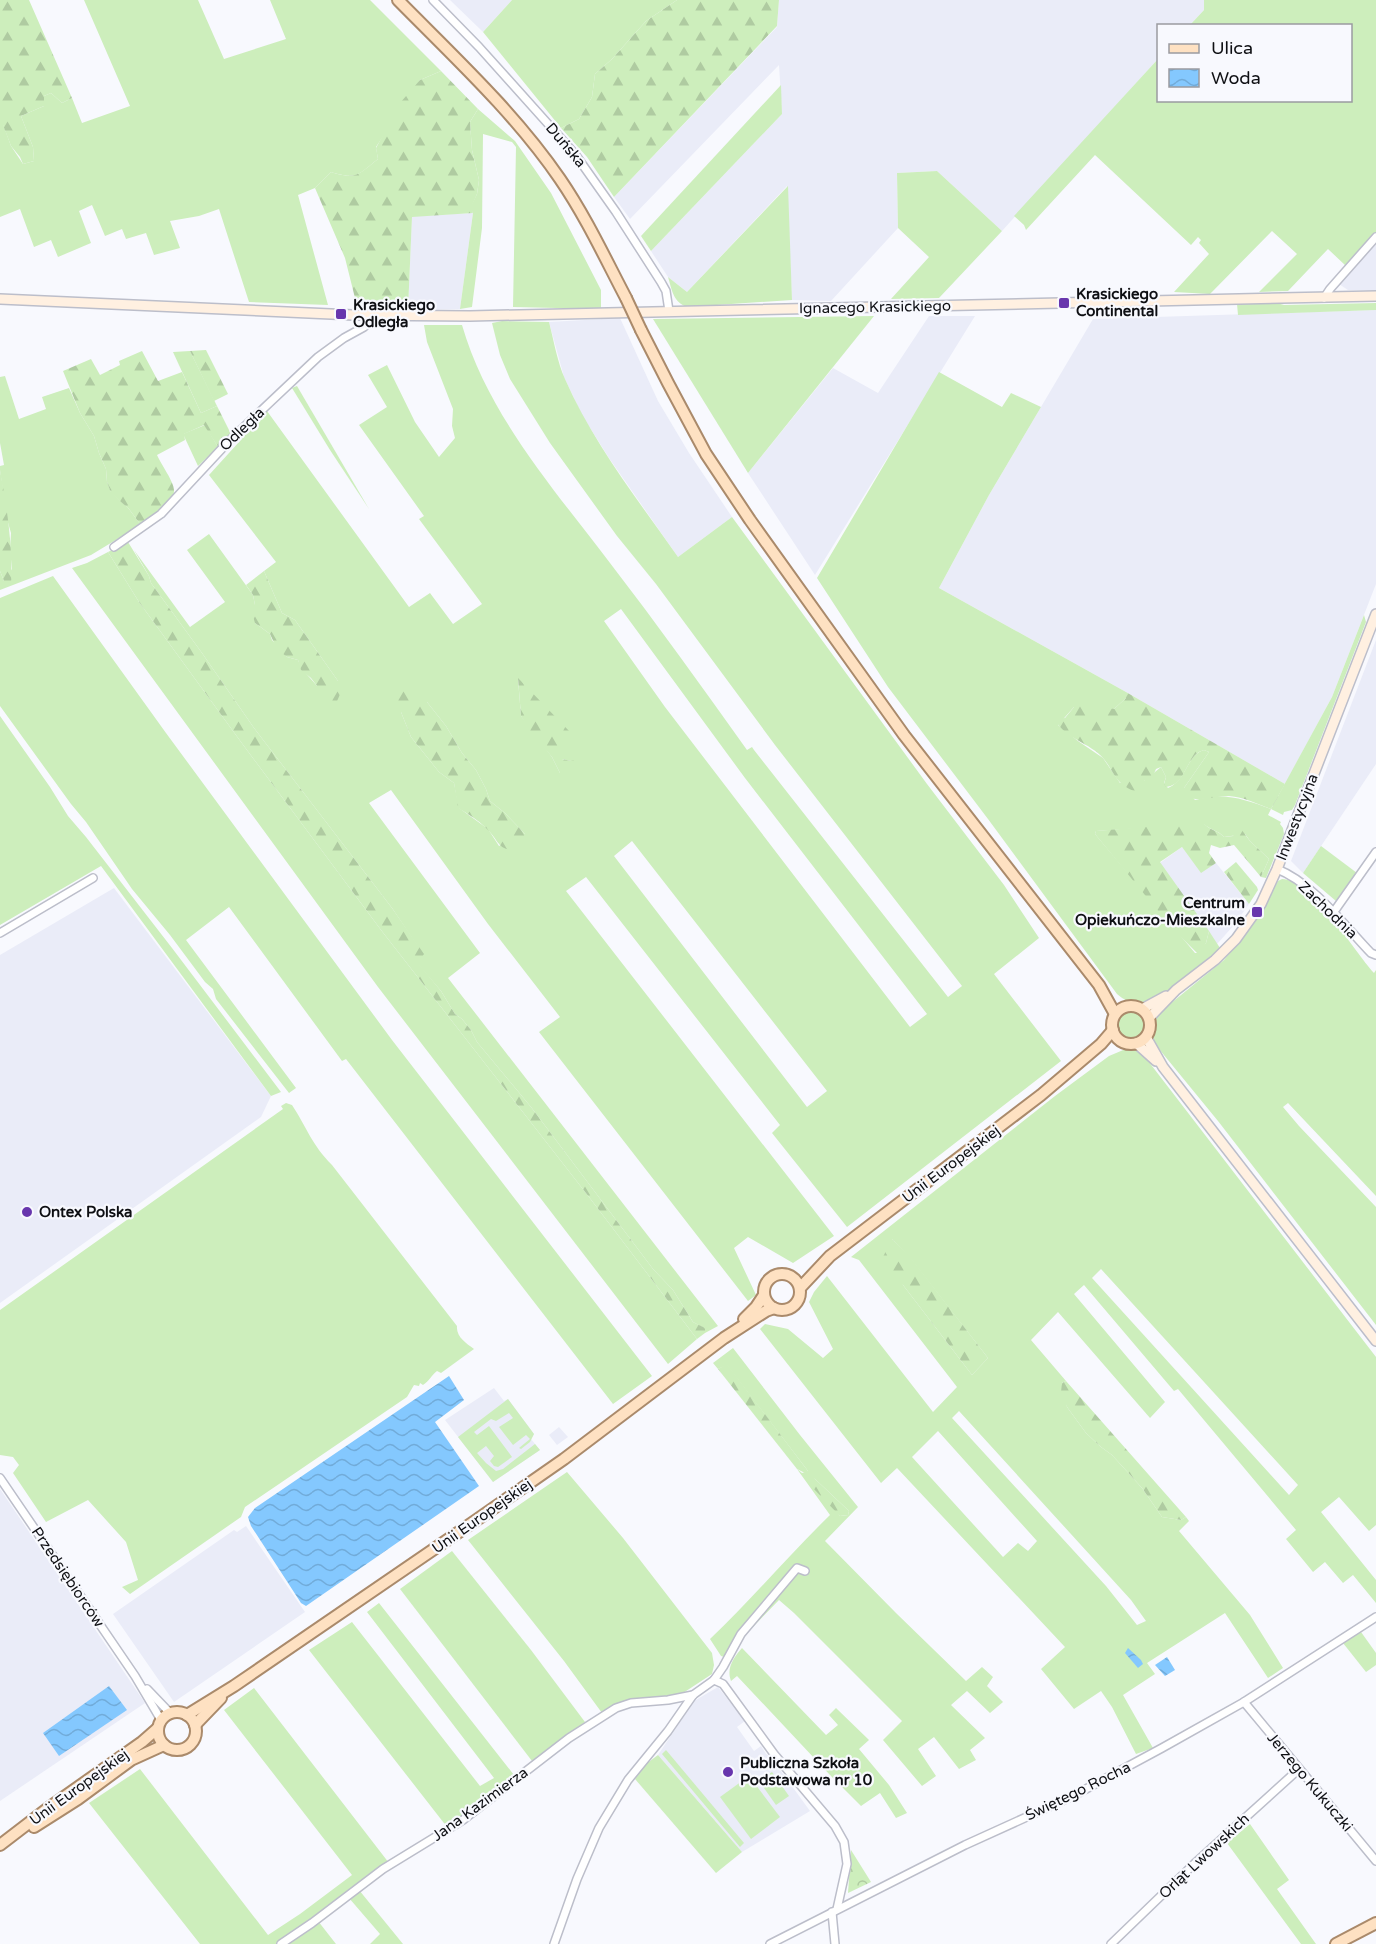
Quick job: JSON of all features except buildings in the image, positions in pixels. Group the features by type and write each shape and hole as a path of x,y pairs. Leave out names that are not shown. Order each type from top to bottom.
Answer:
{"main road":[{"path":"398,0 494,98 560,178 579,209 706,454 763,538 942,786 1099,985 1115,1014"},
{"path":"1099,985 1125,1007"},
{"path":"1134,1006 1145,1014 1150,1026 1146,1037 1136,1043 1128,1044 1120,1040 1113,1030 1115,1014 1125,1007 1134,1006"},
{"name":"Unii Europejskiej","path":"1071,1071 1113,1030"},
{"name":"Unii Europejskiej","path":"792,1277 830,1256 1071,1071 1120,1040"},
{"name":"Unii Europejskiej","path":"800,1288 830,1256"},
{"path":"779,1273 792,1277 800,1288 800,1297 794,1306 783,1310 767,1303 764,1295 764,1288 770,1278 779,1273"},
{"name":"Unii Europejskiej","path":"724,1338 756,1307 764,1295"},
{"name":"Unii Europejskiej","path":"188,1715 234,1686 555,1465 724,1338 774,1308"},
{"name":"Unii Europejskiej","path":"195,1725 234,1686"},
{"path":"179,1712 188,1715 195,1725 195,1736 186,1747 175,1749 164,1744 158,1734 163,1720 179,1712"},
{"name":"Unii Europejskiej","path":"0,1846 47,1809 142,1742 163,1720"},
{"name":"Unii Europejskiej","path":"0,1846 70,1804 131,1760 164,1744"},
{"path":"1336,1944 1376,1923"}],"street":[{"name":"Duńska","path":"433,0 479,47 581,161 661,282 669,301 669,311"},
{"path":"1324,298 1376,237"},
{"name":"Ignacego Krasickiego","path":"0,299 374,316 470,316 1376,296"},
{"name":"Odległa","path":"114,547 161,514 228,442 318,357 370,322 374,316"},
{"name":"Inwestycyjna","path":"1145,1014 1215,960 1236,939 1261,904 1277,869 1376,614"},
{"path":"1333,914 1376,852"},
{"name":"Zachodnia","path":"1277,869 1290,874 1315,895 1371,953 1376,955"},
{"path":"0,933 93,878"},
{"path":"1146,1037 1163,1067 1376,1341"},
{"path":"1136,1043 1163,1067"},
{"name":"Przedsiębiorców","path":"0,1478 163,1720"},
{"path":"554,1944 599,1828 632,1775 668,1731 693,1695 714,1680 741,1634 796,1568 805,1571"},
{"name":"Świętego Rocha","path":"770,1944 964,1845 1073,1796 1244,1702 1376,1617"},
{"name":"Przedsiębiorców","path":"135,1676 163,1720"},
{"path":"714,1680 723,1684 773,1753 835,1826 844,1842 847,1864 835,1911 835,1944"},
{"name":"Jana Kazimierza","path":"280,1944 312,1923 383,1869 462,1820 569,1737 616,1708 631,1703 693,1695"},
{"name":"Jerzego Kukuczki","path":"1244,1702 1376,1861"},
{"name":"Orląt Lwowskich","path":"1111,1944 1194,1864 1299,1769"}],"shaded area":[{"path":"450,0 512,0 483,32"},
{"path":"779,0 1204,0 1204,10 1191,24 1157,24 1157,60 1002,231 937,171 897,173 898,228 831,301 792,300 787,186 687,292 668,277 651,251 782,114 779,65 630,219 614,197 777,27"},
{"path":"473,213 460,309 408,310 412,216"},
{"path":"1376,244 1376,290 1348,290 1339,284"},
{"path":"1376,310 1376,584 1332,697 1285,784 939,588 989,495 1093,319"},
{"path":"929,316 975,316 815,575 748,473 833,368 878,393"},
{"path":"620,318 658,401 689,453 732,517 678,557 582,415 564,377 549,322"},
{"path":"1376,640 1376,764 1303,873 1291,861"},
{"path":"1182,847 1201,872 1216,863 1249,904 1217,944 1160,863"},
{"path":"114,888 271,1096 261,1117 0,1303 0,955"},
{"path":"494,1388 504,1401 508,1399 534,1434 531,1439 540,1450 493,1482 445,1420"},
{"path":"559,1427 568,1437 557,1445 549,1435"},
{"path":"0,1489 145,1703 0,1801"},
{"path":"246,1526 305,1612 174,1702 113,1614 234,1530 237,1532"},
{"name":"Publiczna Szkoła Podstawowa nr 10","path":"718,1687 745,1721 737,1727 754,1751 761,1746 810,1811 742,1852 658,1755 694,1701"}],"green space":[{"path":"0,0 29,0 72,98 62,103 51,93 44,96 44,106 21,116 33,147 34,161 23,164 11,146 3,125 0,125"},
{"path":"84,0 198,0 224,59 286,39 270,0 370,0 441,71 420,80 376,147 378,159 366,169 352,176 331,172 315,188 298,195 328,305 249,302 219,209 199,216 170,221 180,248 154,255 146,233 126,239 122,229 105,236 92,205 79,211 91,243 58,257 51,240 34,247 20,209 0,217 0,125 3,124 11,146 23,164 34,161 33,147 21,116 44,106 44,96 51,93 62,103 72,98 82,123 130,106"},
{"path":"512,0 677,0 646,21 612,59 595,74 592,97 579,119 561,128 483,32"},
{"path":"677,0 779,0 777,26 614,197 587,157 561,128 579,119 592,97 595,74 612,59 646,21"},
{"path":"1204,0 1376,0 1376,232 1346,266 1328,249 1288,291 1259,292 1297,254 1272,231 1210,294 1174,292 1209,254 1199,243 1201,240 1198,237 1191,245 1095,155 1026,230 1014,216 1157,60 1157,102 1352,102 1352,24 1191,24 1204,10"},
{"path":"441,71 478,109 470,122 472,150 479,180 477,194 471,208 473,213 412,217 408,310 357,306 345,258 315,188 331,172 352,176 366,169 378,159 376,148 400,103 420,80"},
{"path":"781,85 782,114 651,251 641,236"},
{"path":"478,109 515,141 551,193 601,290 601,309 513,307 516,147 512,142 483,134 482,228 472,307 460,309 473,213 470,208 477,194 479,180 472,150 470,122"},
{"path":"937,171 1002,231 939,298 891,299 929,257 898,228 897,173"},
{"path":"788,186 792,300 687,307 682,305 674,295 668,277 687,292"},
{"path":"1277,303 1284,305 1376,303 1376,310 1238,315 1237,304"},
{"path":"874,316 748,473 653,319"},
{"path":"502,321 549,322 562,372 576,403 617,471 678,557 732,517 927,784 1004,885 1039,938 994,974 1061,1061 847,1227 772,1133 780,1125 586,877 566,891 834,1236 793,1263 748,1237 734,1248 756,1295 748,1301 539,1032 560,1017 488,924 391,790 369,803 480,953 448,978 718,1326 705,1333 704,1328 693,1322 673,1290 653,1269 531,1107 477,1042 471,1030 455,1014 441,991 417,963 423,954 392,908 254,728 151,583 134,550 190,627 225,602 187,550 209,534 253,595 255,623 270,634 272,640 287,657 298,660 317,686 338,681 295,620 282,613 264,571 276,562 209,475 267,411 409,607 430,593 453,624 482,604 419,519 424,516 359,425 387,407 368,375 387,365 415,422 439,457 455,438 452,426 453,409 427,342 424,325 462,325 488,390 505,420 545,479 645,609 747,750 752,747 948,997 962,986 775,745 656,584 617,536 550,443 510,379 500,355 492,323","holes":["621,609 745,778 927,1014 910,1027 665,707 604,621","518,679 562,750 562,759 571,761 560,773 552,757 521,716","427,702 476,770 490,801 525,834 499,846 488,829 459,808 454,783 439,772 411,737 401,712","632,841 827,1091 807,1107 614,856"]},
{"path":"206,350 228,394 214,401 190,351"},
{"path":"142,351 158,381 182,372 201,413 217,406 231,434 218,447 204,425 184,434 185,440 157,455 172,482 173,495 166,506 140,524 129,509 111,493 106,469 94,436 80,413 63,371 91,359 100,375 120,365 119,361"},
{"path":"190,351 217,406 201,413 173,352"},
{"path":"939,372 1002,407 1011,393 1041,407 989,495 939,588 1126,692 1126,698 1114,709 1074,707 1058,725 1103,758 1120,783 1144,781 1161,767 1166,777 1164,783 1168,788 1180,779 1194,757 1204,750 1209,752 1184,788 1195,800 1225,797 1243,800 1271,809 1268,815 1281,822 1284,834 1266,878 1261,877 1269,859 1245,834 1224,837 1204,824 1096,831 1095,834 1195,953 1206,943 1209,931 1220,948 1182,980 1150,1002 1132,1003 1117,994 888,687 817,578"},
{"path":"5,376 19,419 46,409 42,397 69,388 94,436 106,469 111,492 129,509 140,524 91,555 0,590 0,571 4,581 12,569 11,533 0,470 0,466 4,465 0,443 0,377"},
{"path":"297,386 369,509 292,388"},
{"path":"205,425 218,447 198,466 183,434"},
{"path":"0,470 9,527 11,585 4,581 0,571"},
{"path":"128,542 151,583 254,728 392,908 424,954 418,963 441,991 455,1014 471,1030 477,1042 531,1107 653,1269 673,1290 693,1322 705,1328 705,1333 697,1339 381,930 139,602 108,552"},
{"path":"108,552 139,602 381,930 697,1339 668,1364 378,987 72,568"},
{"path":"264,571 282,613 295,620 338,681 341,692 334,708 320,702 317,686 301,670 298,660 287,657 277,649 270,634 255,623 252,613 255,605 253,595 246,585"},
{"path":"53,576 392,1040 652,1376 613,1404 346,1059 342,1061 229,907 186,940 296,1088 289,1093 216,999 213,989 205,982 132,889 86,822 0,706 0,598"},
{"path":"1364,615 1366,622 1295,805 1292,810 1284,812 1283,815 1271,809 1332,697"},
{"path":"518,678 570,732 573,745 562,750 562,759 571,761 578,759 579,771 570,775 560,773 552,757 530,731 521,716"},
{"path":"391,686 407,689 427,702 476,770 490,801 525,834 524,848 509,849 500,846 483,825 458,808 454,783 439,772 411,737 401,712 387,696"},
{"path":"1126,692 1285,784 1271,809 1235,797 1192,799 1182,794 1209,752 1204,750 1193,758 1182,776 1173,785 1166,787 1164,784 1166,777 1161,767 1156,769 1152,778 1144,781 1147,788 1145,792 1131,790 1120,782 1098,753 1065,732 1055,720 1065,718 1074,707 1085,702 1114,709 1126,698"},
{"path":"0,716 68,816 281,1092 271,1096 101,866 0,925"},
{"path":"1203,822 1224,837 1233,836 1237,829 1241,829 1269,859 1261,877 1234,845 1220,848 1211,845 1209,853 1216,863 1201,873 1182,847 1160,862 1209,931 1206,943 1200,953 1197,953 1172,928 1095,834 1096,831"},
{"path":"1321,846 1357,873 1336,901 1303,873"},
{"path":"1236,862 1258,890 1249,904 1224,872"},
{"path":"1282,879 1294,882 1319,903 1374,973 1376,970 1376,1196 1288,1103 1283,1107 1376,1207 1376,1325 1218,1121 1150,1038 1154,1017 1224,960 1258,918 1278,881"},
{"path":"1130,1011 1140,1015 1144,1025 1140,1035 1130,1039 1120,1035 1116,1025 1120,1015"},
{"path":"1128,1048 1134,1048 1142,1053 1376,1357 1376,1525 1369,1531 1339,1497 1321,1512 1376,1580 1376,1603 1353,1575 1343,1583 1325,1562 1313,1572 1286,1539 1296,1530 1178,1389 1174,1391 1084,1285 1074,1294 1165,1402 1150,1418 1058,1312 1031,1340 1066,1381 1062,1383 1067,1407 1086,1433 1112,1455 1142,1488 1162,1517 1181,1520 1186,1517 1189,1521 1179,1531 1250,1615 1283,1668 1268,1678 1225,1613 1147,1663 1155,1674 1123,1695 1153,1748 1136,1754 1112,1707 1101,1691 1074,1709 1041,1669 1065,1647 897,1468 881,1483 760,1329 765,1324 788,1329 823,1358 833,1349 809,1302 827,1276 933,1412 957,1387 859,1260 851,1257 1109,1056","holes":["892,1239 911,1259 988,1358 972,1375 903,1285","1101,1269 1298,1485 1289,1495 1092,1278","959,1411 1131,1600 1146,1621 1137,1625 1106,1586 952,1418","938,1431 1037,1541 1028,1551 1018,1543 1003,1557 912,1457"]},
{"path":"286,1103 292,1105 319,1150 457,1326 460,1337 474,1349 441,1373 437,1371 423,1385 420,1383 419,1386 414,1385 407,1397 245,1507 241,1517 130,1594 122,1587 138,1580 126,1542 88,1500 46,1522 13,1473 19,1465 13,1457 0,1455 0,1310 283,1109 281,1106"},
{"path":"892,1239 911,1258 988,1358 972,1375 903,1285 881,1261"},
{"path":"733,1348 858,1507 825,1541 966,1681 982,1667 993,1677 987,1686 1003,1702 990,1713 967,1691 951,1705 985,1738 970,1750 976,1760 959,1769 934,1737 918,1749 936,1776 922,1786 883,1740 902,1721 779,1600 724,1657 721,1656 710,1639 830,1515 797,1469 802,1473 808,1471 727,1365 718,1369 713,1363","holes":["814,1478 849,1511 848,1515 840,1516"]},
{"path":"727,1364 808,1471 807,1474 797,1469 718,1369"},
{"path":"1066,1381 1186,1517 1181,1520 1162,1517 1142,1488 1112,1455 1086,1433 1067,1407 1061,1392 1062,1383"},
{"path":"508,1399 534,1434 530,1442 521,1449 519,1448 530,1439 526,1435 513,1445 499,1427 513,1418 509,1413 496,1421 491,1419 474,1432 477,1435 489,1426 512,1457 498,1467 490,1461 494,1456 486,1446 477,1453 496,1471 503,1469 535,1444 540,1450 493,1482 458,1437"},
{"path":"567,1472 623,1538 712,1653 714,1665 712,1674 680,1695 628,1701 616,1704 602,1713 564,1661 468,1540"},
{"path":"812,1478 849,1511 848,1515 840,1516 811,1486"},
{"path":"452,1551 585,1722 532,1761 400,1589"},
{"path":"379,1603 514,1775 447,1827 309,1650 352,1622 480,1786 494,1778 367,1612"},
{"path":"1361,1632 1376,1653 1376,1665 1366,1672 1343,1643"},
{"path":"742,1648 826,1735 838,1725 829,1715 836,1708 869,1740 859,1749 889,1785 907,1813 896,1818 880,1793 861,1806 737,1676 731,1681 730,1667"},
{"path":"254,1688 389,1863 277,1944 200,1944 89,1803 140,1769 268,1935 300,1914 352,1875 224,1710"},
{"path":"666,1750 744,1843 740,1847 662,1754"},
{"path":"658,1755 742,1852 716,1873 635,1779 642,1767"},
{"path":"772,1772 789,1796 776,1805 759,1781"},
{"path":"749,1776 780,1817 751,1839 720,1797"},
{"path":"1250,1824 1289,1880 1277,1889 1316,1944 1301,1944 1227,1843"},
{"path":"851,1850 871,1882 848,1893"},
{"path":"359,1890 403,1944 370,1944 380,1934 349,1898"},
{"path":"318,1921 336,1944 286,1944"}],"water":[{"path":"449,1376 464,1400 435,1422 479,1486 306,1606 301,1603 251,1526 248,1517 255,1508"},
{"path":"1128,1648 1143,1664 1138,1668 1125,1653"},
{"path":"1167,1657 1175,1670 1165,1676 1155,1665"},
{"path":"109,1686 127,1710 59,1756 43,1733"}],"place":[{"name":"Krasickiego Continental","path":"1064,303"},
{"name":"Krasickiego Odległa","path":"341,314"},
{"name":"Centrum Opiekuńczo-Mieszkalne","path":"1257,912"},
{"name":"Ontex Polska","path":"27,1212"},
{"name":"Publiczna Szkoła Podstawowa nr 10","path":"728,1772"}]}
